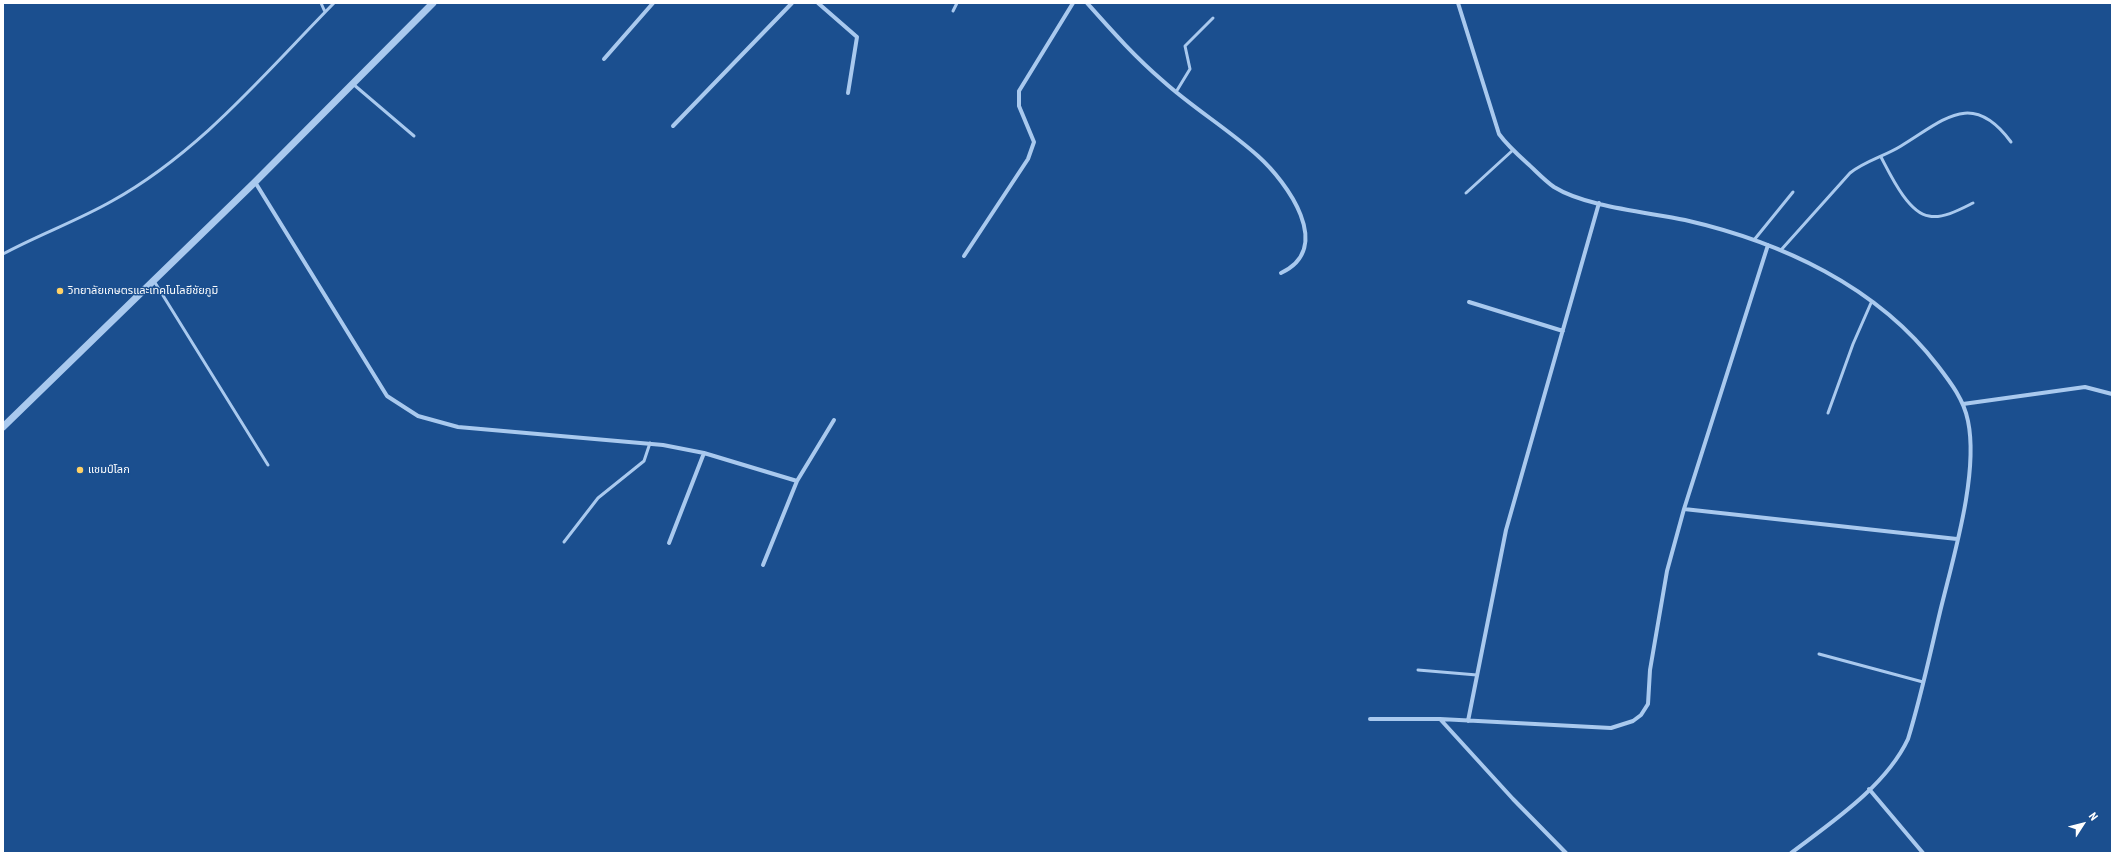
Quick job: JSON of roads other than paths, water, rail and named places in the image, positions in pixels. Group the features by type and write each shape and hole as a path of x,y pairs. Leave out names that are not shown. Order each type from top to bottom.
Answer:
{"street":[{"path":"3,428 255,182 432,3"},
{"path":"604,59 653,3"},
{"path":"673,126 792,3"},
{"path":"818,3 857,37 848,93"},
{"path":"964,256 1028,159 1034,142 1019,106 1019,91 1073,3"},
{"path":"1087,3 1131,53 1176,92 1259,157 1278,180 1302,215 1306,237 1304,249 1290,269 1281,273"},
{"path":"1458,3 1495,124 1505,142 1555,188 1599,203 1704,225 1754,240 1781,250 1821,269 1896,320 1919,343 1952,384 1963,404 1968,420 1971,440 1969,479 1957,539 1923,682 1912,724 1901,753 1886,774 1843,813 1791,853"},
{"path":"255,182 387,396 418,416 458,427 650,443 704,453 797,481"},
{"path":"1468,721 1506,530 1599,203"},
{"path":"1370,719 1440,719 1611,728 1624,726 1641,715 1648,704 1650,670 1666,579 1684,509 1768,245"},
{"path":"1469,302 1563,331"},
{"path":"1963,404 2085,387 2112,394"},
{"path":"763,565 797,481 834,420"},
{"path":"669,543 704,453"},
{"path":"1684,509 1957,539"},
{"path":"1440,719 1513,799 1566,853"},
{"path":"1869,789 1923,853"}],"lane":[{"path":"321,3 325,12"},
{"path":"3,254 112,201 172,161 213,128 334,3"},
{"path":"953,11 957,3"},
{"path":"1176,92 1190,69 1185,46 1213,18"},
{"path":"352,83 414,136"},
{"path":"1781,250 1850,173 1858,167 1881,158 1950,116 1969,112 1978,113 1990,119 2000,128 2011,142"},
{"path":"1466,193 1513,150"},
{"path":"1881,158 1900,191 1917,210 1928,216 1939,216 1973,203"},
{"path":"1754,240 1793,192"},
{"path":"154,280 268,465"},
{"path":"1828,413 1871,302"},
{"path":"564,542 598,498 644,461 650,443"},
{"path":"1819,654 1923,682"},
{"path":"1418,670 1477,675"}],"place":[{"name":"วิทยาลัยเกษตรและเทคโนโลยีชัยภูมิ","path":"60,291"},
{"name":"แชมป์โลก","path":"80,470"}]}
